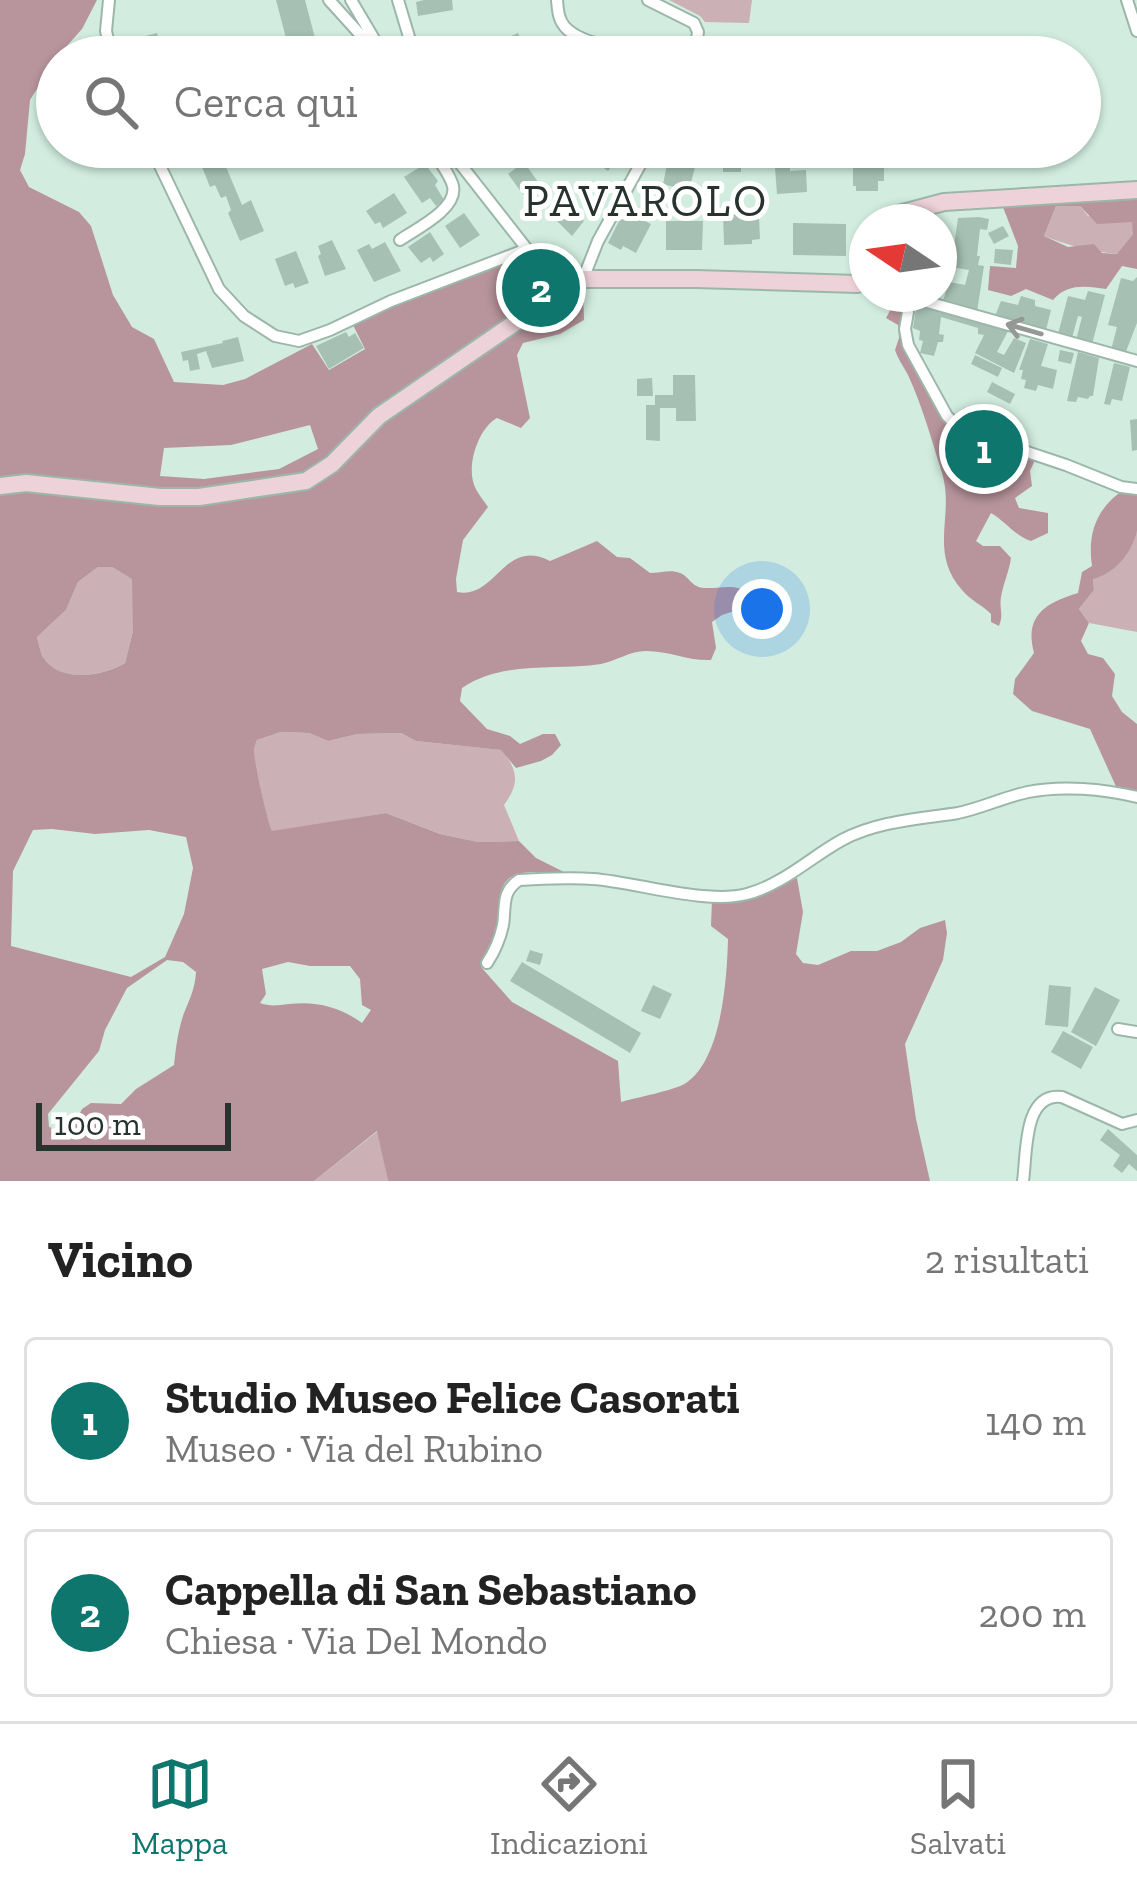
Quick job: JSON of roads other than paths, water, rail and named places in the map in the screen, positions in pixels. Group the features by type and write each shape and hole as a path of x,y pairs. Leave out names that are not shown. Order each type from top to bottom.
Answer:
{"street":[{"path":"107,36 109,0"},
{"path":"329,0 362,36"},
{"path":"351,0 372,36"},
{"path":"398,0 409,36"},
{"path":"557,0 560,18 578,36"},
{"path":"648,0 694,23 697,36"},
{"path":"1127,0 1137,31"},
{"path":"161,168 219,289 244,316 275,336 299,341 315,336 526,249"},
{"path":"400,240 453,199 454,190 443,168"},
{"path":"460,168 526,249 570,280 696,278 849,284"},
{"path":"0,486 26,483 199,497 306,481 332,464 379,416 570,280 638,168"},
{"path":"936,204 1137,190"},
{"path":"957,310 1137,361"},
{"path":"908,312 908,345 947,416 961,430 1137,489"},
{"path":"487,963 496,950 506,892 519,880 594,879 705,895 747,894 780,880 842,840 921,816 960,812 1049,789 1137,797"},
{"path":"1118,1029 1137,1032"},
{"path":"1023,1181 1032,1118 1042,1100 1062,1097 1122,1124 1137,1120"}],"place":[{"name":"Cappella di San Sebastiano","path":"541,288"},
{"name":"Studio Museo Felice Casorati","path":"984,449"}],"district":[{"name":"PAVAROLO","path":"646,200"}]}
